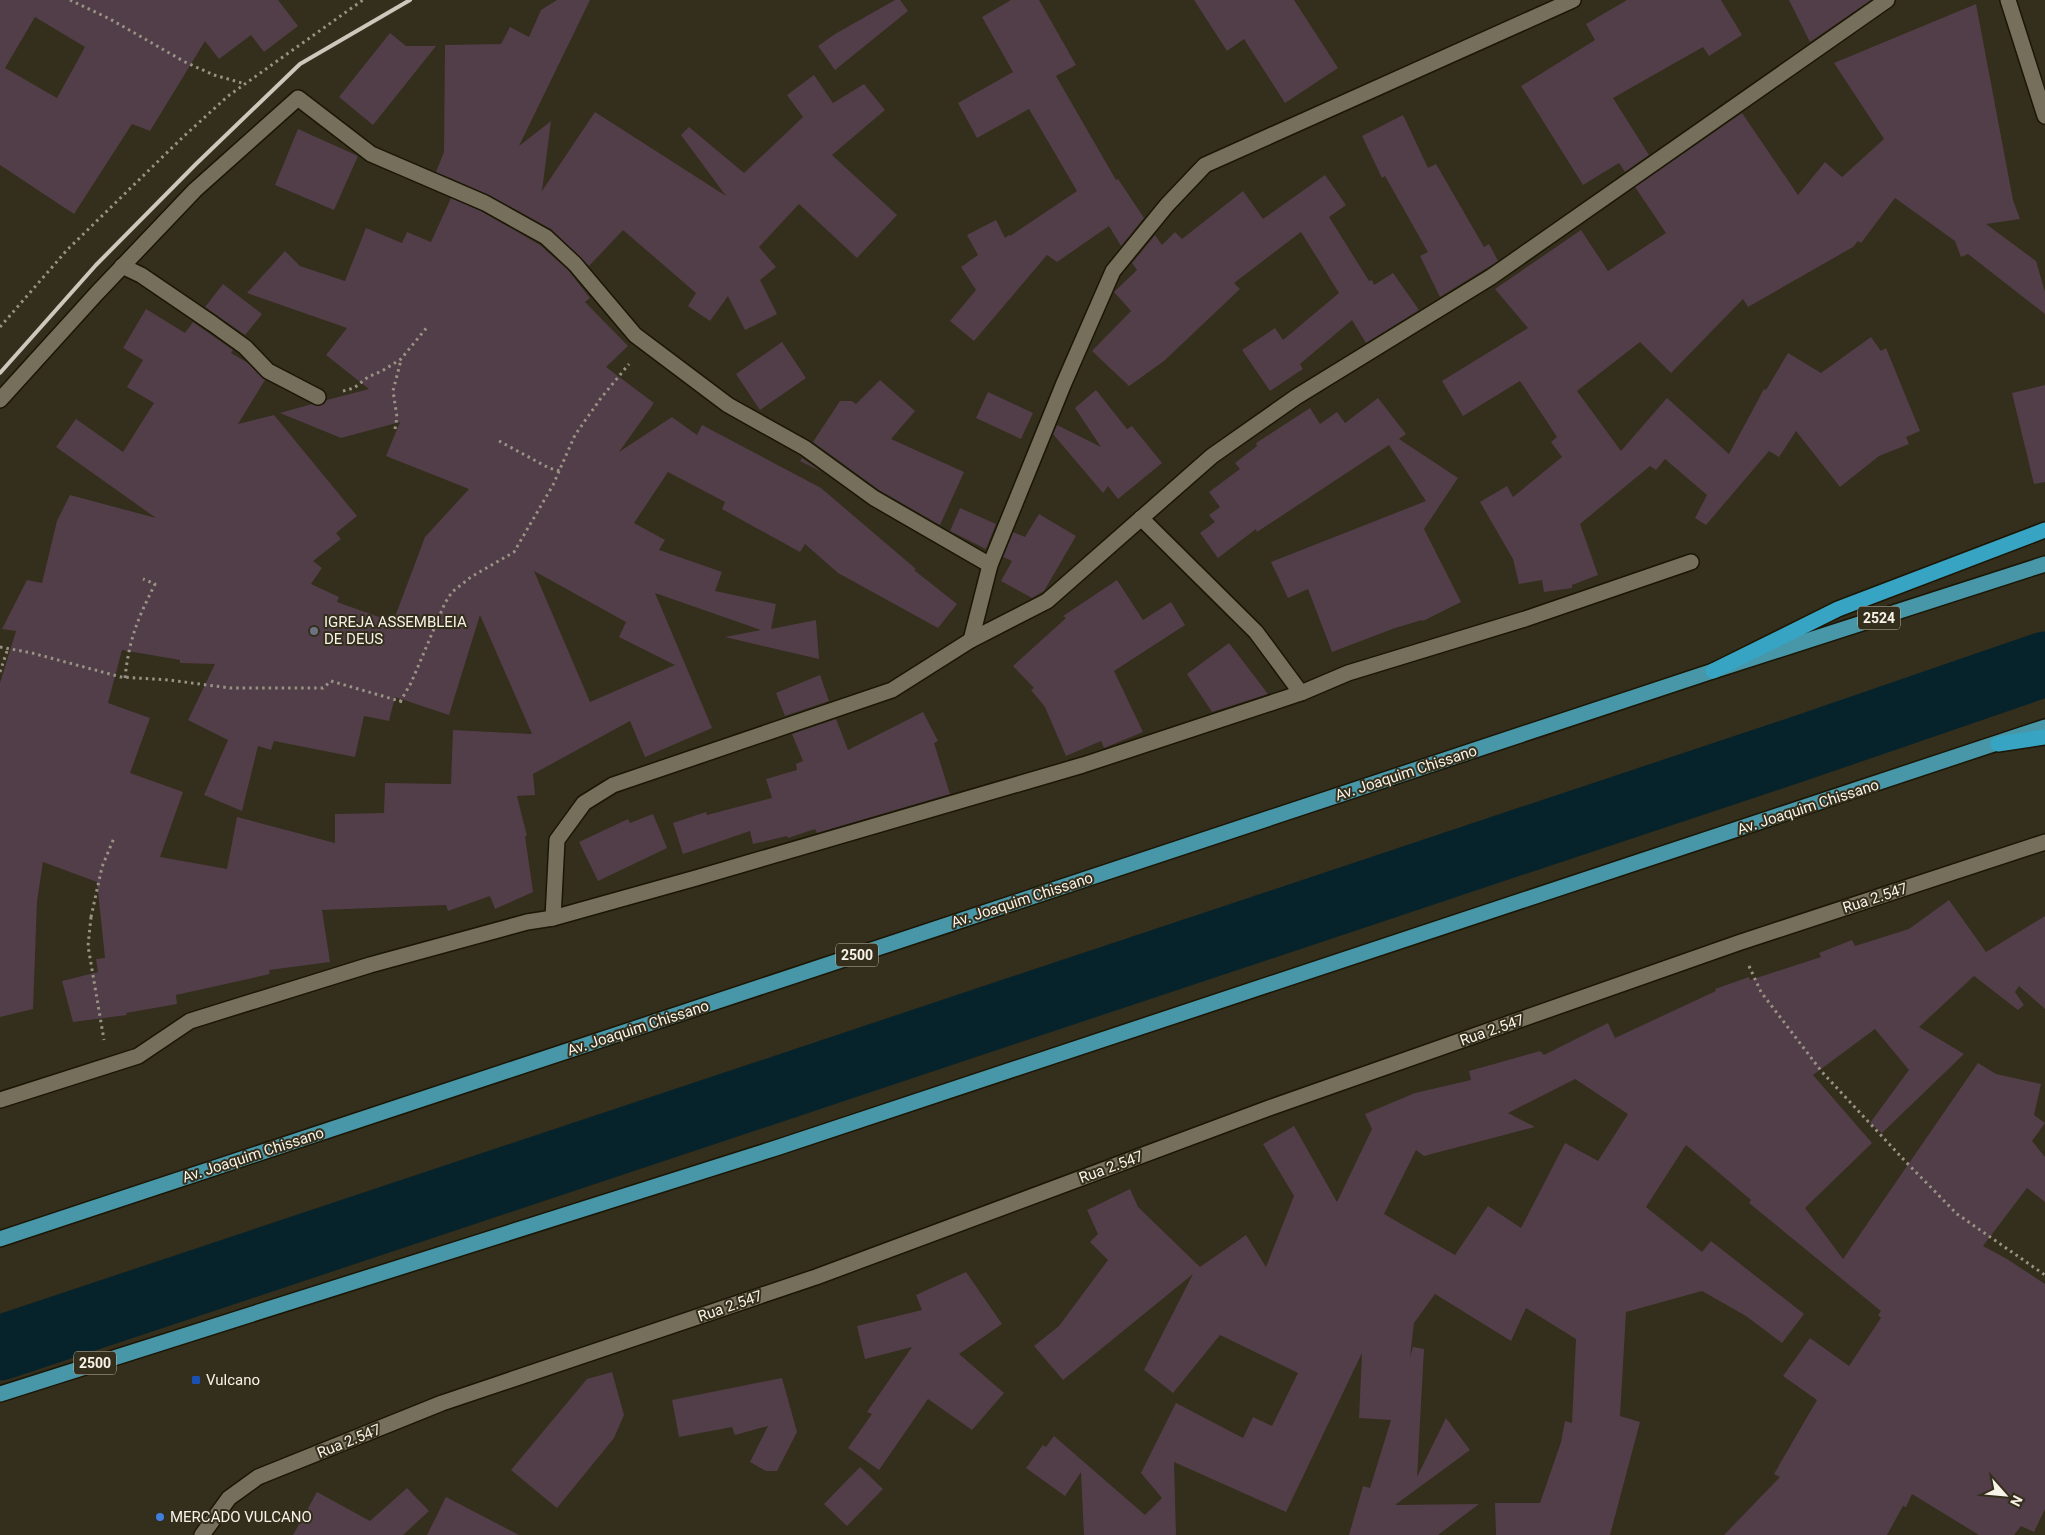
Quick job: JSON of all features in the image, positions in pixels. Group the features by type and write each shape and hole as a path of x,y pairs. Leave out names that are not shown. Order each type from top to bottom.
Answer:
{"highway":[{"path":"1713,671 1838,609 2045,530"},
{"path":"1998,744 2045,738"}],"main road":[{"name":"Av. Joaquim Chissano","path":"0,1239 1713,671 2045,564"},
{"name":"Av. Joaquim Chissano","path":"0,1394 776,1148 2045,727"}],"street":[{"path":"971,640 990,565 1064,383 1113,271 1167,205 1205,166 1573,0"},
{"path":"554,918 557,840 584,803 613,786 892,690 971,640 1047,601 1212,456 1296,398 1491,278 1888,0"},
{"path":"2008,0 2045,116"},
{"path":"0,400 122,266 195,190 298,98 371,154 485,203 546,237 575,264 635,335 728,405 805,448 874,498 990,565"},
{"path":"122,266 140,275 245,347 268,371 318,397"},
{"path":"1140,518 1256,632 1301,693"},
{"path":"0,1100 138,1056 190,1021 370,965 527,922 554,918 1083,765 1301,693 1348,673 1525,619 1691,562"},
{"name":"Rua 2.547","path":"202,1535 229,1498 258,1477 442,1403 816,1277 1269,1108 1738,943 2045,842"}],"path":[{"path":"70,0 110,19 185,62 214,76 243,84"},
{"path":"0,326 67,250 183,137 243,84 363,0"},
{"path":"318,397 354,388 368,377 401,359 428,326"},
{"path":"0,646 125,678 169,680 230,688 322,688 331,681 402,702 445,603 452,592 471,577 514,552 540,510 560,471 575,435 601,398 646,343"},
{"path":"395,429 397,417 393,391 401,359"},
{"path":"500,441 549,468 560,471"},
{"path":"125,678 128,656 138,616 156,584 143,579"},
{"path":"0,672 8,648"},
{"path":"110,1065 88,946 90,918 102,867 114,838"},
{"path":"1738,943 1761,992 1822,1072 1957,1214 2045,1275"}],"building":[{"path":"0,0 278,0 298,26 264,52 251,35 219,59 205,41 150,131 132,124 74,214 0,165","holes":["35,17 85,47 57,98 5,68"]},
{"path":"557,0 590,0 519,146 551,121 542,191 595,112 726,196 681,135 689,127 744,173 803,117 787,95 814,75 833,103 864,84 885,110 832,155 897,215 857,258 799,204 759,247 776,267 760,280 777,314 745,330 728,296 710,321 688,306 696,293 623,230 589,266 551,229 489,195 436,172 444,152 445,45 501,44 510,27 529,37 541,10"},
{"path":"895,0 900,0 908,11 835,70 818,46 835,34"},
{"path":"1011,0 1039,0 1076,65 1056,76 1116,180 1118,179 1144,218 1121,246 1109,226 1057,262 1047,255 974,341 950,321 976,290 961,267 978,255 967,235 996,220 1005,238 1010,236 1077,191 1029,109 977,138 958,103 1013,72 982,17"},
{"path":"1194,0 1294,0 1338,68 1285,103 1244,39 1227,51"},
{"path":"1627,0 1721,0 1742,35 1709,56 1703,47 1613,98 1649,155 1625,172 1619,163 1583,185 1521,86 1595,40 1586,24"},
{"path":"1789,0 1871,0 1810,42"},
{"path":"1976,4 2013,200 2020,219 1986,224 2036,261 2045,292 2045,314 1968,254 1961,257 1955,241 1895,198 1861,243 1858,241 1853,247 1748,307 1743,299 1671,373 1640,342 1577,391 1621,451 1667,398 1729,454 1764,389 1766,390 1788,353 1821,373 1871,337 1881,351 1886,348 1920,431 1906,437 1909,444 1879,456 1840,487 1796,431 1779,457 1769,451 1706,525 1695,518 1707,495 1665,459 1656,470 1650,466 1580,524 1598,575 1572,585 1572,588 1544,592 1542,580 1519,584 1513,559 1480,502 1507,486 1513,497 1562,457 1551,442 1557,437 1520,381 1463,416 1442,381 1528,328 1495,289 1581,230 1608,271 1666,233 1635,187 1742,113 1798,195 1825,162 1842,177 1884,139 1834,63"},
{"path":"390,33 406,46 436,46 373,125 339,97"},
{"path":"1403,115 1428,168 1436,164 1484,247 1489,244 1498,261 1440,297 1420,256 1428,252 1385,176 1382,178 1362,136"},
{"path":"298,129 358,156 334,210 275,185"},
{"path":"1325,175 1346,205 1329,217 1369,281 1372,280 1374,285 1393,273 1419,310 1366,343 1352,320 1300,364 1303,369 1270,391 1242,350 1275,328 1283,340 1339,293 1301,232 1234,283 1240,289 1164,361 1129,386 1092,351 1131,311 1114,292 1137,270 1132,263 1155,235 1162,245 1175,232 1182,239 1243,191 1263,219"},
{"path":"451,198 481,211 540,245 568,270 590,298 585,302 628,346 606,367 654,403 619,452 672,417 697,435 702,425 821,488 916,569 914,570 957,604 938,628 838,573 805,544 800,552 722,509 725,502 668,472 634,523 665,540 659,550 722,572 715,591 776,604 771,629 816,620 819,659 725,637 761,630 655,593 712,728 645,757 630,721 533,774 535,795 517,796 527,836 525,836 533,892 495,909 490,896 448,911 446,905 322,910 330,962 269,970 270,974 176,995 177,1004 126,1013 127,1015 73,1022 62,981 98,972 96,959 105,958 97,882 43,862 37,901 33,1009 0,1017 0,683 16,631 2,629 27,580 42,583 57,521 70,495 156,518 56,447 76,419 123,452 154,403 127,387 143,360 123,348 146,309 185,333 193,322 233,350 231,353 248,363 265,380 238,424 274,415 357,516 336,533 341,539 313,561 322,568 311,584 339,597 337,602 393,622 425,537 469,489 386,456 400,422 341,438 280,413 312,404 319,406 327,400 369,389 326,355 347,328 247,293 285,251 300,266 345,281 366,228 402,243 407,232 431,242","holes":["534,571 626,622 619,637 675,665 590,702","480,615 532,734 453,730 451,784 385,783 384,813 335,814 335,843 237,817 227,869 160,857 183,792 130,773 150,718 108,703 122,650 180,660 180,663 215,664 188,720 228,740 204,795 242,811 258,746 271,750 274,741 355,757 364,716 389,721 395,697 449,715"]},
{"path":"223,284 262,314 245,335 205,307"},
{"path":"782,342 806,378 760,410 736,374"},
{"path":"880,380 915,411 891,439 964,472 940,525 879,490 813,442 840,401 852,401 856,404"},
{"path":"2045,385 2045,482 2034,484 2012,393"},
{"path":"1096,390 1127,429 1132,426 1162,463 1118,499 1108,486 1103,493 1053,434 1057,425 1101,447 1075,408"},
{"path":"988,392 1033,413 1021,439 976,418"},
{"path":"1378,398 1406,434 1399,439 1458,478 1424,529 1461,602 1423,621 1395,628 1332,652 1308,589 1288,598 1271,562 1426,501 1389,445 1257,532 1256,529 1218,558 1200,533 1215,522 1209,515 1220,507 1209,492 1240,469 1235,463 1257,446 1256,443 1310,408 1320,424 1337,412 1345,423"},
{"path":"802,458 822,472 800,461"},
{"path":"960,508 996,524 986,549 950,531"},
{"path":"1039,514 1076,536 1044,591 1032,598 1001,581 1012,561 1003,557 1013,532 1025,537"},
{"path":"1117,580 1143,620 1171,602 1185,625 1114,671 1143,732 1104,748 1101,741 1066,756 1045,707 1031,690 1034,688 1013,666 1066,618 1063,616"},
{"path":"1229,643 1268,694 1212,712 1187,674"},
{"path":"820,675 829,701 785,716 776,693"},
{"path":"923,712 938,741 934,743 950,794 817,833 815,829 788,838 787,836 753,844 750,831 683,854 673,823 706,812 707,815 772,798 766,779 797,770 796,764 803,761 792,734 836,719 848,750"},
{"path":"653,814 667,848 598,881 579,842 628,819 630,823"},
{"path":"1949,900 1986,952 2045,916 2045,1009 2019,986 2015,992 2024,1005 2018,1010 1974,976 1919,1027 1964,1054 1882,1133 1870,1123 1909,1070 1875,1029 1813,1075 1872,1143 1805,1208 1843,1259 1978,1063 1996,1074 2041,1084 2034,1115 2045,1123 2032,1141 2045,1157 2045,1202 2027,1188 1983,1246 2045,1284 2045,1509 2034,1532 2021,1526 2014,1535 1979,1535 1912,1494 1906,1507 1903,1506 1887,1535 1724,1535 1780,1477 1774,1474 1817,1400 1783,1376 1810,1338 1849,1366 1881,1318 1878,1315 1881,1311 1749,1203 1751,1200 1686,1145 1646,1207 1702,1252 1711,1241 1804,1314 1782,1343 1746,1316 1702,1291 1626,1312 1620,1416 1640,1422 1610,1535 1496,1535 1495,1503 1540,1503 1561,1442 1565,1421 1572,1423 1576,1339 1526,1308 1511,1341 1435,1294 1414,1323 1410,1357 1413,1347 1424,1349 1417,1477 1446,1418 1470,1450 1395,1505 1479,1504 1438,1535 1349,1535 1363,1486 1370,1488 1391,1420 1359,1418 1362,1353 1286,1512 1174,1462 1176,1535 1084,1535 1081,1472 1065,1496 1026,1468 1043,1445 1046,1447 1054,1436 1145,1515 1162,1498 1141,1473 1176,1403 1243,1438 1253,1417 1272,1426 1298,1373 1220,1335 1173,1393 1144,1370 1193,1274 1063,1380 1034,1346 1059,1326 1108,1260 1090,1242 1098,1234 1087,1210 1130,1189 1138,1207 1200,1267 1246,1235 1266,1267 1294,1196 1263,1144 1294,1126 1337,1202 1372,1129 1365,1114 1415,1093 1471,1080 1469,1071 1540,1051 1544,1055 1608,1023 1615,1038 1716,991 1715,989 1749,977 1750,980 1821,957 1819,953 1852,940 1855,946 1909,929","holes":["1575,1079 1628,1114 1598,1161 1565,1143 1521,1228 1488,1206 1455,1255 1384,1214 1416,1150 1424,1156 1535,1127 1508,1113"]},
{"path":"966,1272 1002,1324 959,1354 1004,1393 972,1430 928,1399 879,1470 848,1448 872,1414 867,1412 912,1347 865,1359 857,1326 922,1310 916,1295"},
{"path":"612,1372 624,1415 614,1438 557,1508 511,1470 587,1379"},
{"path":"782,1378 797,1432 777,1471 766,1471 750,1462 768,1426 735,1435 732,1427 679,1437 672,1400"},
{"path":"860,1467 883,1489 847,1526 824,1504"},
{"path":"407,1488 429,1511 403,1535 293,1535 317,1492 370,1521"},
{"path":"446,1497 519,1535 427,1535"}],"waterway":[{"path":"0,1348 1801,748 2045,664"}],"railway":[{"path":"0,373 96,265 196,164 300,64 410,0"}],"place":[{"name":"IGREJA ASSEMBLEIA DE DEUS","path":"314,631"},
{"name":"Vulcano","path":"196,1380"},
{"name":"MERCADO VULCANO","path":"160,1517"}]}
